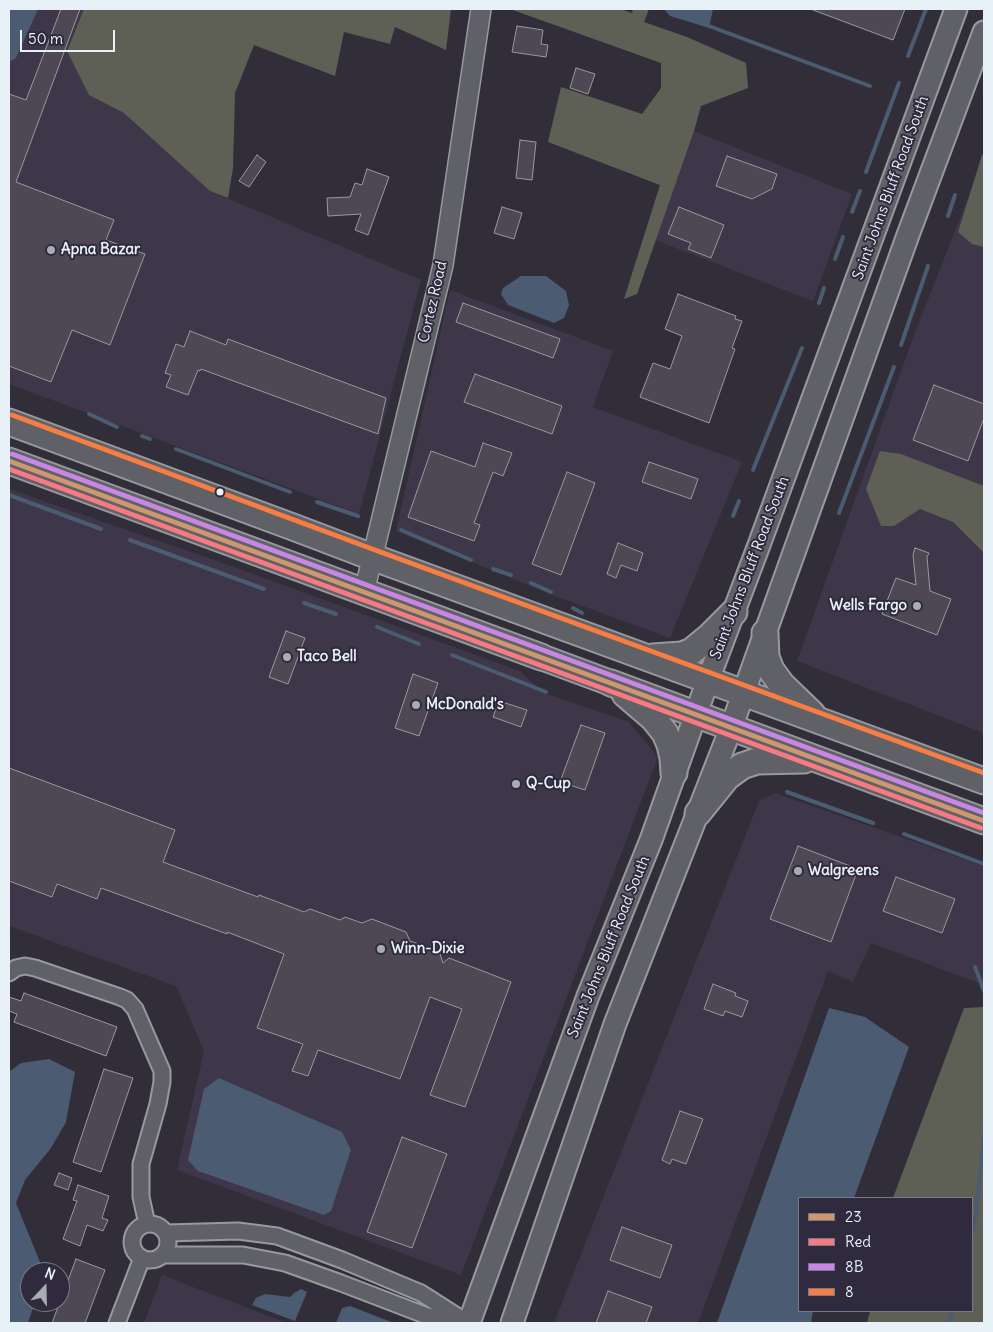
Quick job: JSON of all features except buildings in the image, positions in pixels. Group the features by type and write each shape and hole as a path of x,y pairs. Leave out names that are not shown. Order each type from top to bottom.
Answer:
{"highway":[{"path":"9,422 984,782"},
{"path":"9,461 541,657"},
{"path":"646,658 682,656 692,651 734,612"},
{"path":"765,633 766,657 771,670 782,685 820,721"},
{"path":"611,683 984,821"},
{"path":"611,683 652,718 665,733 672,752 674,773"},
{"path":"698,813 727,777 742,766 757,761 817,760"}],"main road":[{"name":"Saint Johns Bluff Road South","path":"468,1323 588,996 651,840 708,680 760,545 956,9"},
{"path":"512,1323 615,1024 731,728 908,235 984,32"},
{"path":"541,657 611,683"}],"street":[{"name":"Cortez Road","path":"364,592 443,265 481,9"},
{"path":"9,972 26,966 35,968 120,997 127,1000 135,1009 162,1071 158,1104 140,1164 141,1197 148,1224"},
{"path":"162,1256 168,1245 166,1233 158,1225 142,1225 134,1233 132,1239 134,1250 142,1258 152,1260 162,1256 243,1255 285,1263 427,1316 468,1323"},
{"path":"166,1233 238,1231 277,1236 358,1266 421,1293 468,1323"},
{"path":"117,1323 142,1258"}],"shaded area":[{"path":"9,9 153,9 210,191 421,280 359,514 9,384"},
{"path":"84,9 451,9 446,50 395,27 390,44 344,32 335,76 254,45 235,93 233,168 228,198 210,191 124,113 89,95 67,51"},
{"path":"510,9 620,9 632,13 633,9 649,9 644,22 687,37 746,63 748,88 701,106 637,294 624,299 660,185 548,142 561,87 642,114 661,88 661,63"},
{"path":"694,131 852,194 813,301 655,240"},
{"path":"984,154 984,247 972,244 958,232 982,155"},
{"path":"984,157 984,733 797,661 914,335"},
{"path":"450,290 613,351 593,407 742,462 670,638 555,596 396,531"},
{"path":"880,451 901,454 984,486 984,553 953,522 920,509 894,526 881,526 866,489"},
{"path":"9,489 234,567 520,671 544,693 629,722 658,757 461,1275 177,1170 204,1051 176,986 9,926"},
{"path":"775,793 984,866 984,985 871,943 853,982 828,971 698,1323 554,1323 759,801"},
{"path":"984,1007 984,1323 867,1323 870,1312 973,1312 973,1197 893,1197 964,1008"},
{"path":"162,1275 287,1323 144,1323"}],"water":[{"path":"9,9 38,9 16,58 9,62"},
{"path":"664,9 713,9 709,28 670,16"},
{"path":"521,276 546,276 566,291 569,305 564,318 554,323 508,305 501,294 503,288"},
{"path":"829,1008 865,1017 909,1047 854,1197 798,1197 798,1312 813,1312 811,1323 717,1323"},
{"path":"49,1059 75,1072 66,1122 51,1148 25,1180 16,1203 40,1262 20,1262 20,1312 32,1312 28,1323 9,1323 9,1072 21,1063"},
{"path":"219,1078 342,1132 351,1150 331,1211 324,1215 198,1171 188,1160 204,1089"},
{"path":"301,1289 307,1292 295,1321 252,1305 256,1298 265,1294 290,1297"},
{"path":"350,1306 394,1323 336,1323 342,1308"}],"waterway":[{"path":"908,56 926,9"},
{"path":"709,26 870,86"},
{"path":"866,172 899,83"},
{"path":"852,212 860,191"},
{"path":"948,216 955,195"},
{"path":"835,259 843,237"},
{"path":"901,345 928,266"},
{"path":"819,303 824,288"},
{"path":"753,470 802,348"},
{"path":"839,513 894,367"},
{"path":"89,414 117,427"},
{"path":"142,436 150,439"},
{"path":"176,449 290,492"},
{"path":"9,495 101,529"},
{"path":"733,516 739,501"},
{"path":"317,502 358,516"},
{"path":"401,530 471,560"},
{"path":"130,540 264,589"},
{"path":"493,569 511,575"},
{"path":"531,583 551,592"},
{"path":"304,603 336,614"},
{"path":"573,608 582,613"},
{"path":"377,627 419,644"},
{"path":"452,655 546,692"},
{"path":"787,792 873,823"},
{"path":"904,834 984,864"},
{"path":"975,967 984,991"},
{"path":"973,1227 984,1133"},
{"path":"949,1323 952,1312"}],"transit line":[{"name":"8","path":"12,415 984,773"},
{"name":"8B","path":"12,454 984,813"},
{"name":"23","path":"9,461 984,821"},
{"name":"Red","path":"9,469 981,828"}],"place":[{"name":"Apna Bazar","path":"51,250"},
{"name":"Wells Fargo","path":"917,606"},
{"name":"Taco Bell","path":"287,657"},
{"name":"McDonald's","path":"416,705"},
{"name":"Q-Cup","path":"516,784"},
{"name":"Walgreens","path":"798,871"},
{"name":"Winn-Dixie","path":"381,949"}]}
